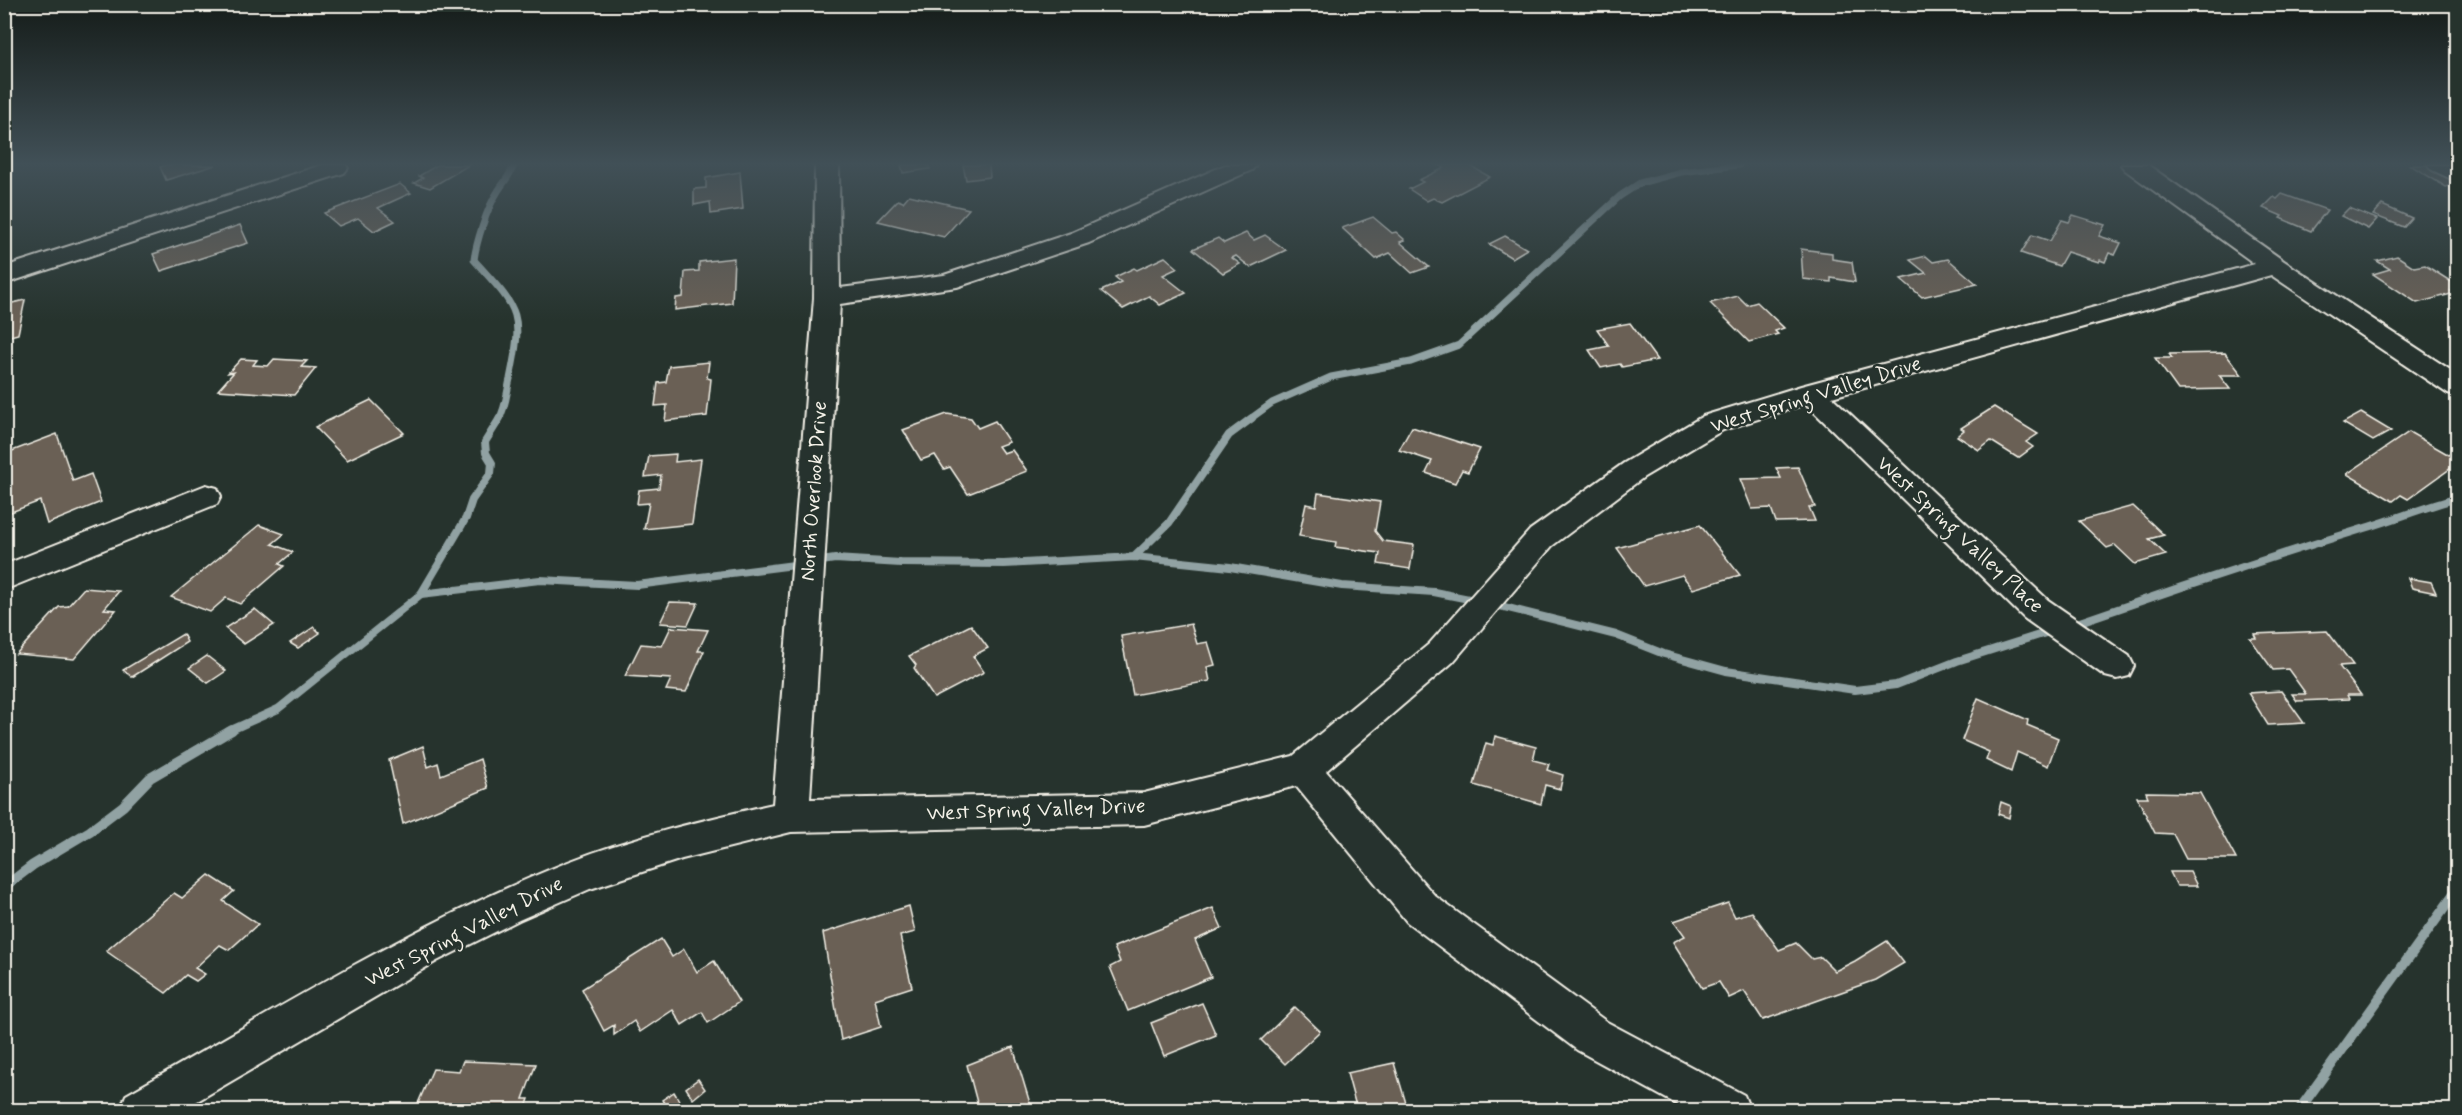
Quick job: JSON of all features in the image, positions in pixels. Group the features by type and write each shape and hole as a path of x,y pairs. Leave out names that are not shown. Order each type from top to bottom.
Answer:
{"street":[{"path":"4,276 185,217"},
{"name":"North Overlook Drive","path":"791,816 827,298 827,217"},
{"path":"827,298 948,282 1080,237 1125,217"},
{"path":"2206,217 2457,388"},
{"name":"West Spring Valley Drive","path":"141,1110 423,948 505,907 582,874 682,842 791,816 1144,808 1303,769 1441,653 1541,538 1634,470 1713,423 1811,393 2275,266"},
{"name":"West Spring Valley Place","path":"1811,393 2036,609 2117,666"},
{"path":"4,578 206,496"},
{"path":"1303,769 1421,909 1592,1036 1729,1110"}],"building":[{"path":"329,217 390,217 395,221 374,231 358,218 339,226"},
{"path":"882,217 962,217 944,237 878,221"},
{"path":"1373,217 1392,233 1396,232 1405,240 1400,242 1429,267 1412,273 1390,253 1376,259 1342,228"},
{"path":"2072,217 2080,217 2105,225 2099,236 2121,243 2115,255 2109,253 2105,262 2100,260 2099,262 2067,252 2059,266 2021,253 2032,235 2050,241 2062,220 2069,222"},
{"path":"2281,217 2322,217 2311,231"},
{"path":"2343,217 2377,219 2368,229"},
{"path":"2378,217 2412,218 2404,227"},
{"path":"240,225 248,243 161,271 153,254"},
{"path":"1246,233 1254,240 1265,235 1286,250 1250,267 1236,256 1232,258 1240,264 1223,273 1193,249 1218,238 1224,243"},
{"path":"1505,236 1527,249 1512,258 1489,244"},
{"path":"1801,249 1832,253 1832,259 1852,262 1855,282 1831,278 1831,282 1803,279"},
{"path":"1926,256 1933,262 1948,259 1977,284 1922,297 1901,279 1926,273 1910,260"},
{"path":"2397,256 2414,267 2425,265 2458,286 2458,289 2451,291 2455,293 2417,303 2373,274 2390,269 2377,261"},
{"path":"1165,257 1178,268 1163,275 1186,293 1160,305 1149,296 1123,309 1101,291 1121,282 1115,277"},
{"path":"734,258 732,303 675,310 676,298 683,297 685,272 699,271 699,262"},
{"path":"1738,296 1747,305 1757,302 1784,328 1775,331 1778,334 1749,342 1710,303"},
{"path":"25,300 18,334 6,337 4,347 4,305"},
{"path":"1630,323 1657,360 1622,367 1620,364 1601,368 1589,350 1609,346 1597,329"},
{"path":"2225,353 2242,375 2219,375 2230,389 2178,390 2155,358 2172,358 2169,354"},
{"path":"241,359 257,360 253,365 268,366 274,359 307,361 301,367 316,368 294,395 218,390 234,372 228,373"},
{"path":"709,362 707,378 711,379 707,416 665,421 667,405 655,406 658,383 666,382 669,366"},
{"path":"371,400 404,433 347,460 315,427"},
{"path":"1994,407 2038,434 2026,442 2033,447 2018,458 1991,441 1979,450 1957,436 1964,430 1961,428"},
{"path":"2361,413 2391,431 2373,441 2343,423"},
{"path":"947,414 971,418 978,428 995,421 1009,442 998,446 1003,453 1012,450 1027,471 968,494 950,467 944,469 935,455 921,460 903,430"},
{"path":"1412,427 1480,449 1468,472 1462,470 1455,483 1426,473 1432,461 1399,450"},
{"path":"2409,432 2458,460 2458,463 2408,499 2401,495 2393,501 2347,474"},
{"path":"57,434 73,481 91,474 101,502 47,524 40,501 6,514 4,454"},
{"path":"676,454 675,462 701,459 692,524 644,529 649,503 637,504 639,490 659,488 661,475 645,477 649,456"},
{"path":"1798,467 1815,507 1809,507 1815,521 1776,522 1771,508 1752,509 1740,479 1781,478 1776,468"},
{"path":"1318,493 1380,502 1375,531 1383,541 1414,545 1410,569 1378,564 1380,553 1335,547 1336,542 1299,536 1306,504 1316,506"},
{"path":"2133,506 2164,535 2149,539 2166,555 2135,564 2115,545 2107,548 2079,521"},
{"path":"259,525 284,534 272,544 293,552 279,564 284,566 240,604 226,598 210,612 171,597"},
{"path":"1700,525 1740,575 1693,589 1682,575 1644,586 1617,548"},
{"path":"2408,578 2431,582 2436,593 2412,588"},
{"path":"84,588 119,591 104,609 116,610 74,659 16,654 59,607 68,606"},
{"path":"670,602 698,603 688,625 660,623"},
{"path":"255,609 274,625 244,644 225,628"},
{"path":"1191,624 1197,644 1208,642 1215,665 1207,667 1210,681 1133,695 1121,636"},
{"path":"971,625 988,648 973,656 984,672 934,698 914,668 916,665 909,656"},
{"path":"314,627 320,633 298,648 290,643"},
{"path":"671,627 708,630 698,651 704,651 686,692 666,690 671,679 625,676 641,644 662,646"},
{"path":"2327,631 2353,665 2339,666 2361,695 2347,695 2349,699 2297,701 2292,694 2306,694 2288,669 2273,670 2250,638 2256,638 2254,634"},
{"path":"183,634 187,642 132,677 123,670"},
{"path":"207,656 226,671 208,683 189,668"},
{"path":"2281,691 2304,723 2268,725 2248,693"},
{"path":"1978,698 2028,720 2027,725 2058,738 2048,766 2017,752 2011,772 1986,760 1989,752 1962,740"},
{"path":"1495,736 1536,747 1533,760 1549,764 1547,770 1563,775 1560,789 1545,785 1541,804 1474,785 1486,743 1493,745"},
{"path":"423,746 428,767 438,763 441,775 480,759 488,788 403,824 389,760"},
{"path":"2146,792 2200,793 2236,859 2186,859 2173,834 2155,833 2137,797 2148,797"},
{"path":"2001,802 2011,806 2009,818 1998,814"},
{"path":"2170,872 2190,872 2197,886 2177,886"},
{"path":"209,875 234,891 223,901 258,924 229,950 220,945 195,968 205,974 196,981 186,975 166,993 106,951 174,893 182,898"},
{"path":"1728,903 1735,917 1752,912 1779,950 1796,943 1812,959 1821,957 1835,971 1887,941 1904,963 1875,980 1763,1020 1744,991 1729,998 1719,982 1702,988 1673,942 1685,936 1674,921"},
{"path":"909,906 915,932 900,936 912,987 875,999 881,1027 841,1040 823,933"},
{"path":"1213,908 1222,928 1195,940 1211,977 1128,1011 1110,967 1120,962 1114,947"},
{"path":"661,939 672,957 684,949 697,972 714,961 739,1002 708,1023 702,1012 682,1025 673,1010 640,1032 634,1021 614,1035 614,1025 604,1031 582,989"},
{"path":"1202,1003 1216,1035 1164,1056 1151,1023"},
{"path":"1295,1007 1320,1031 1285,1064 1261,1040"},
{"path":"1013,1047 1032,1110 979,1110 967,1065"},
{"path":"463,1061 536,1064 523,1099 529,1099 525,1110 415,1110 433,1069 459,1071"},
{"path":"1394,1063 1408,1110 1357,1110 1347,1073"},
{"path":"698,1079 705,1089 693,1099 686,1088"},
{"path":"674,1092 684,1109 669,1110 662,1100"},
{"path":"1457,1102 1459,1110 1418,1110"},
{"path":"1942,1104 1996,1110 1943,1110"}],"waterway":[{"path":"486,217 474,260 509,302 517,325 517,339 505,405 499,419"},
{"path":"1250,419 1272,403 1331,377 1411,362 1459,345 1597,217"},
{"path":"421,594 466,518 472,500 491,473 492,463 486,453 485,442 500,418"},
{"path":"1134,557 1169,523 1229,435 1252,418"},
{"path":"2071,625 2458,498"},
{"path":"815,562 835,559 901,563 1004,564 1134,557"},
{"path":"1134,557 1230,567 1342,586 1434,592 1479,601"},
{"path":"421,594 540,580 637,585 802,564"},
{"path":"229,731 278,709 421,594"},
{"path":"1492,604 1616,635 1664,654 1726,671 1855,690 1896,685 1957,661 2055,630"},
{"path":"4,887 33,865 90,831 123,806 150,778 232,730"},
{"path":"2299,1110 2458,889"}]}
